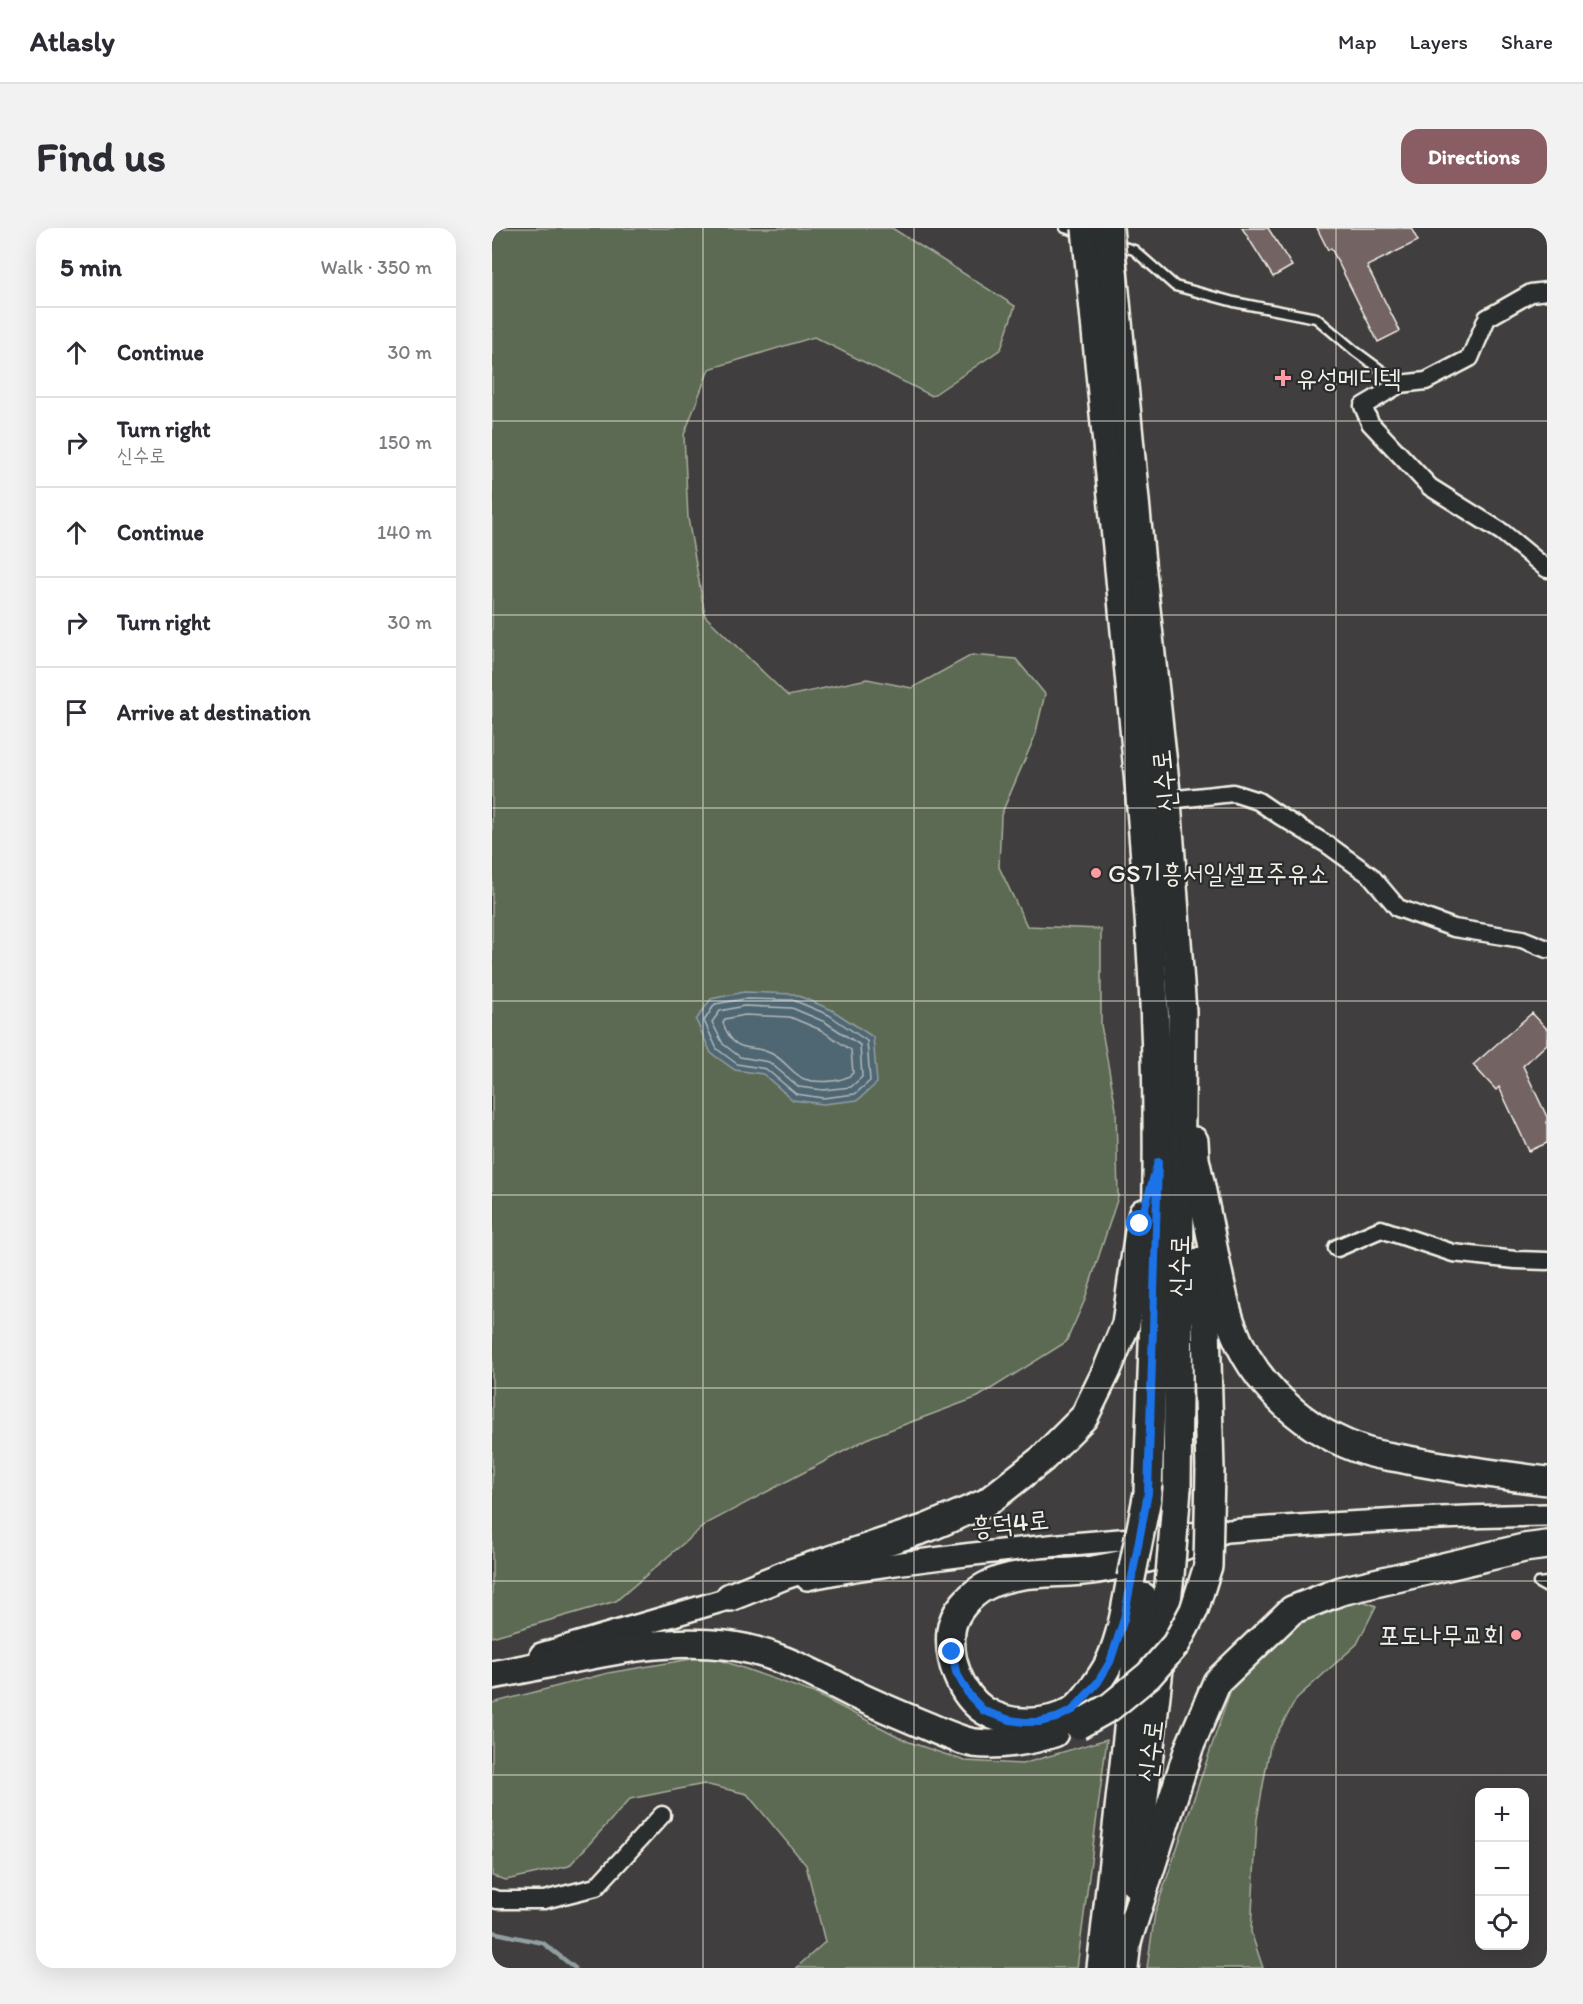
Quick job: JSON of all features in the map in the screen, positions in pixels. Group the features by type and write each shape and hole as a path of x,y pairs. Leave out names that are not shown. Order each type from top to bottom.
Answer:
{"main road":[{"name":"신수로","path":"1099,234 1154,802 1182,1012 1177,1488 1149,1576 1101,1968"},
{"name":"신수로","path":"1126,1955 1149,1576 1148,1493 1158,1162 1154,1006 1154,802"},
{"path":"492,1675 642,1645 682,1643 726,1645 768,1655 811,1671 903,1716 973,1743 1004,1743 1047,1735 1078,1725 1110,1707 1149,1675 1176,1644 1202,1588 1208,1566 1210,1470 1206,1326 1182,1012"},
{"path":"1195,1159 1220,1282 1232,1325 1242,1348 1264,1383 1276,1397 1322,1431 1368,1452 1454,1469 1547,1481"},
{"path":"730,1598 785,1575 927,1528 986,1503 1042,1459 1084,1417 1126,1324 1140,1224 1158,1162"},
{"path":"1149,1576 1124,1619 1110,1662 1098,1682 1073,1710 1056,1718 1039,1722 1010,1720 984,1711 969,1695 956,1672 951,1630 961,1607 986,1586 1012,1577 1093,1570 1167,1552 1218,1531"},
{"path":"1126,1955 1189,1748 1217,1682 1292,1610 1351,1589 1524,1548 1547,1545"}],"street":[{"path":"1547,291 1532,293 1487,318 1470,358 1426,381 1400,384 1364,406 1370,423 1430,487 1502,532 1547,569"},
{"path":"1154,802 1233,793 1258,801 1328,845 1371,876 1398,908 1454,928 1522,939 1547,949"},
{"path":"1336,1248 1380,1229 1453,1253 1547,1261"},
{"name":"흥덕4로","path":"492,1669 730,1598 834,1573 1041,1546 1218,1531 1547,1515"},
{"path":"492,1898 497,1900 544,1900 596,1887 662,1815"}],"lane":[{"path":"1065,228 1099,234 1134,250 1175,286 1234,302 1316,318 1355,351 1400,384"},
{"path":"1547,1582 1538,1583 1547,1588"}],"green space":[{"path":"492,228 892,228 1015,306 1001,349 932,396 814,337 709,369 684,435 688,518 705,616 788,696 867,679 912,688 972,655 1016,659 1045,694 1035,736 1001,815 999,867 1027,926 1101,929 1101,1025 1116,1109 1118,1197 1084,1302 1066,1342 978,1397 871,1437 706,1524 616,1601 492,1637"},
{"path":"1353,1597 1376,1606 1357,1644 1297,1698 1270,1746 1257,1819 1251,1932 1263,1968 1147,1968 1155,1913 1230,1692 1269,1639 1312,1610"},
{"path":"709,1656 814,1693 909,1742 965,1761 1022,1764 1107,1739 1077,1968 796,1968 825,1942 806,1865 747,1794 704,1784 630,1799 569,1866 506,1880 492,1876 492,1703 608,1673"}],"water":[{"path":"744,992 794,994 832,1010 873,1037 877,1083 858,1100 823,1104 793,1100 763,1074 735,1070 711,1053 696,1020 711,999"}],"building":[{"path":"1242,228 1268,228 1292,266 1273,277"},
{"path":"1317,228 1411,228 1418,241 1367,266 1400,331 1378,342 1331,248 1328,250"},
{"path":"1532,1013 1547,1029 1547,1044 1523,1066 1547,1117 1547,1143 1529,1151 1499,1087 1496,1090 1473,1065"}],"waterway":[{"path":"492,1932 543,1943 575,1968"}],"place":[{"name":"유성메디텍","path":"1283,378"},
{"name":"GS기흥서일셀프주유소","path":"1096,873"},
{"name":"포도나무교회","path":"1516,1635"}],"route":[{"path":"952,1652 956,1672 969,1695 984,1711 1024,1722 1039,1722 1056,1718 1073,1710 1098,1682 1110,1662 1124,1619 1148,1493 1158,1162 1140,1224"}]}
